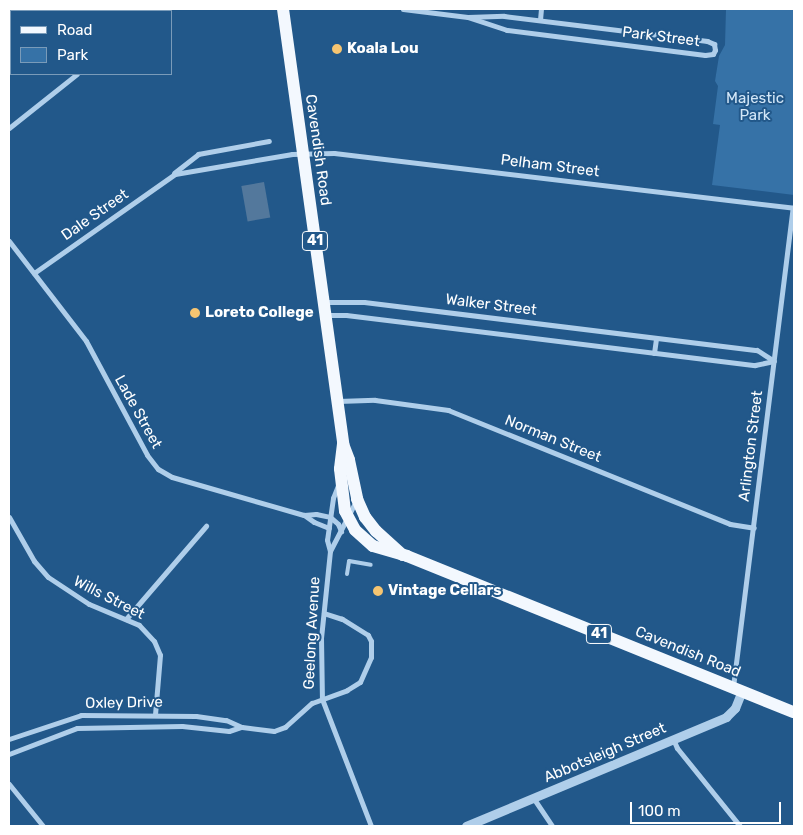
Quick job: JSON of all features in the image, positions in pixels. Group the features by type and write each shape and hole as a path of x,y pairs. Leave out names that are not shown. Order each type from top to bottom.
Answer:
{"main road":[{"name":"Cavendish Road","path":"283,9 343,444 349,460 357,498 370,524 403,555"},
{"name":"Cavendish Road","path":"343,444 340,458 340,480 348,518 360,535 373,546 403,555 794,712"}],"street":[{"name":"Park Street","path":"404,9 468,17 502,16 540,20 707,41 714,44 715,50 713,54 705,55 508,30 468,17"},
{"path":"540,20 541,9"},
{"path":"9,128 77,75"},
{"name":"Dale Street","path":"34,273 170,177 198,154 269,141"},
{"name":"Pelham Street","path":"303,154 334,152 794,208"},
{"name":"Dale Street","path":"170,177 186,170 303,154"},
{"name":"Arlington Street","path":"738,690 754,528 794,208"},
{"name":"Lade Street","path":"9,241 86,341 147,455 158,469 172,478 304,515 314,522 329,528"},
{"name":"Walker Street","path":"324,308 364,302 757,350 774,361"},
{"name":"Walker Street","path":"324,308 346,314 755,365 774,361"},
{"path":"654,353 656,338"},
{"name":"Norman Street","path":"337,401 354,398 448,410 730,524 754,528"},
{"name":"Geelong Avenue","path":"340,480 333,498 327,540 330,551 324,613 322,699 371,826"},
{"name":"Geelong Avenue","path":"330,551 357,498"},
{"name":"Lade Street","path":"304,515 316,514 330,517"},
{"name":"Wills Street","path":"9,517 34,561 48,577 89,604 139,625 154,641 160,656 156,714"},
{"path":"330,517 338,524 341,531"},
{"path":"126,619 206,526"},
{"name":"Oxley Drive","path":"9,739 81,715 156,714 196,716 226,720 242,727 274,731 285,727 312,703 347,690 360,682 370,658 372,641 368,635 342,620 324,613"},
{"name":"Abbotsleigh Street","path":"466,826 726,717 735,708 738,690"},
{"name":"Oxley Drive","path":"9,754 78,728 182,726 229,730 242,727"},
{"path":"673,739 677,748 740,826"},
{"path":"9,784 43,826"},
{"path":"534,799 552,826"}],"lane":[{"path":"347,574 349,561 371,565"}],"green space":[{"name":"Majestic Park","path":"726,9 794,9 794,195 712,185 720,125 713,124 718,86 715,81 719,56 725,45"}],"shaded area":[{"path":"264,182 270,217 248,221 241,186"}],"place":[{"name":"Koala Lou","path":"337,49"},
{"name":"Loreto College","path":"195,313"},
{"name":"Vintage Cellars","path":"378,591"}]}
